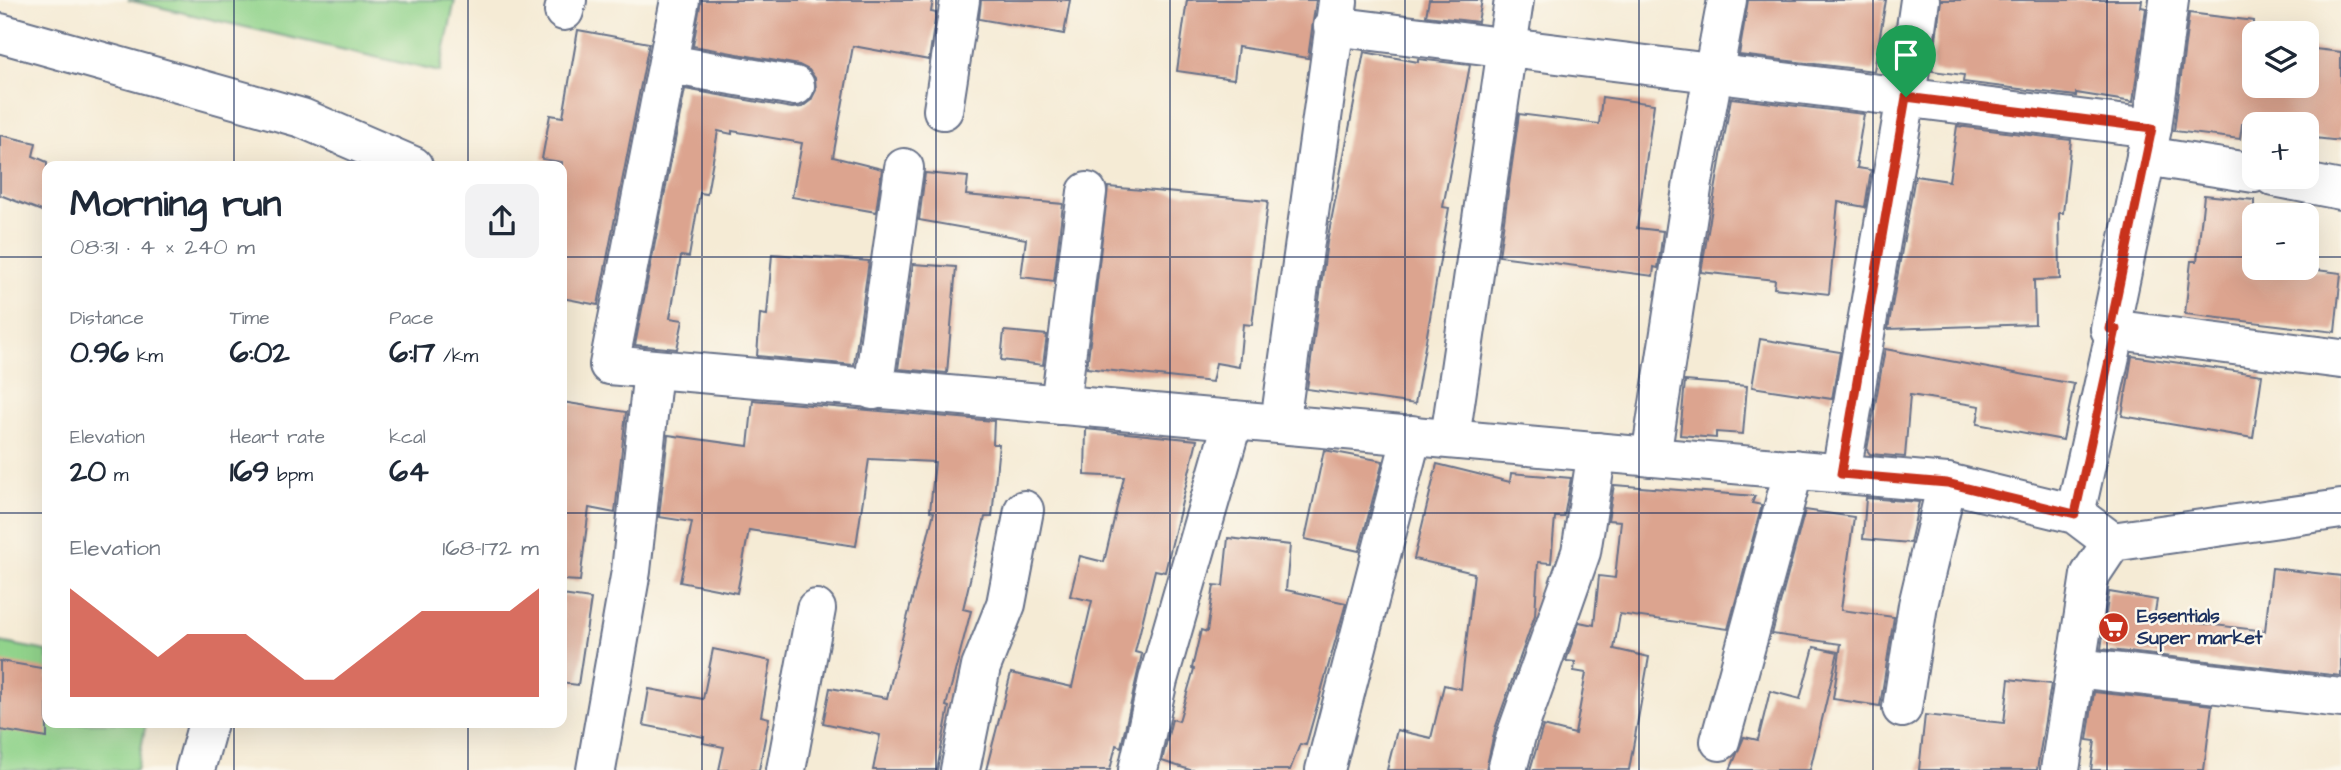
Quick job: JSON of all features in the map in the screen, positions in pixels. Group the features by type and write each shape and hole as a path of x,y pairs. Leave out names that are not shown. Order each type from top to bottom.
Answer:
{"street":[{"path":"680,0 609,365 1947,483 2075,514 2112,542 2341,509"},
{"path":"943,110 960,0"},
{"path":"1450,438 1514,0"},
{"path":"1651,457 1727,0"},
{"path":"1841,474 1906,97 1920,0"},
{"path":"2169,0 2149,142 2110,329 2341,359"},
{"path":"1280,423 1336,13 1507,48 1906,97 2149,142 2242,169"},
{"path":"0,33 302,118 401,161"},
{"path":"668,64 795,86"},
{"path":"873,390 904,168"},
{"path":"2319,186 2341,190"},
{"path":"1060,405 1087,192"},
{"path":"2075,514 2116,329"},
{"path":"596,770 631,571 653,370"},
{"path":"1138,770 1158,680 1233,420"},
{"path":"1325,770 1412,435"},
{"path":"1507,770 1516,736 1581,552 1597,452"},
{"path":"1720,741 1794,470"},
{"path":"1902,708 1919,606 1947,483"},
{"path":"960,770 981,667 1006,604 1024,510"},
{"path":"2060,770 2090,575 2112,542"},
{"path":"786,770 816,609"},
{"path":"2076,668 2341,698"},
{"path":"195,770 207,728"}],"green space":[{"path":"128,0 455,0 440,72"},
{"path":"0,642 42,650 42,728 145,728 137,770 0,770"}],"building":[{"path":"701,0 933,0 931,12 936,13 929,60 853,46 833,157 882,169 876,212 792,197 802,143 718,131 707,194 700,193 689,257 681,256 670,318 683,320 677,349 635,345 685,89 792,108 802,107 811,100 816,90 815,78 809,70 799,65 693,46"},
{"path":"981,0 1070,0 1064,34 979,19"},
{"path":"1187,0 1316,0 1308,58 1238,47 1234,79 1177,71"},
{"path":"1429,0 1482,0 1478,22 1426,16"},
{"path":"1748,0 1886,0 1874,71 1739,55"},
{"path":"1941,0 2142,0 2141,7 2146,8 2133,102 2076,93 2076,96 1963,82 1964,75 1932,71"},
{"path":"2189,13 2254,21 2242,21 2242,98 2319,98 2319,49 2341,52 2341,141 2319,138 2319,112 2242,112 2240,139 2174,131"},
{"path":"578,30 649,43 598,305 567,299 567,161 542,159 550,115 563,117"},
{"path":"1364,52 1418,62 1418,59 1470,65 1443,207 1449,208 1415,404 1307,389 1327,242"},
{"path":"1602,97 1654,104 1637,228 1663,231 1658,268 1654,267 1653,276 1499,256 1519,114 1599,124"},
{"path":"1731,98 1864,114 1856,161 1857,168 1871,170 1865,207 1838,202 1829,294 1774,288 1775,280 1701,272"},
{"path":"1957,126 2071,140 2063,213 2059,213 2060,279 2034,280 2035,324 1888,329 1915,176 1949,181"},
{"path":"0,135 36,143 33,156 45,161 42,161 42,211 0,195"},
{"path":"925,173 968,177 966,195 1063,204 1054,281 1021,277 1026,239 919,220"},
{"path":"1108,187 1268,201 1252,325 1243,324 1239,367 1216,363 1212,382 1087,368"},
{"path":"2204,195 2254,200 2254,203 2242,203 2242,280 2319,280 2319,270 2341,273 2335,332 2185,314 2191,261 2197,261"},
{"path":"772,254 869,261 854,365 757,356 760,314 767,315"},
{"path":"913,264 956,267 947,373 898,369"},
{"path":"1004,331 1047,335 1043,365 1001,360"},
{"path":"1760,339 1840,352 1832,399 1752,387"},
{"path":"1885,349 2074,384 2063,440 1977,424 1980,406 1910,395 1905,457 1870,454 1867,450"},
{"path":"2132,356 2262,375 2253,438 2122,416"},
{"path":"1685,381 1747,386 1743,434 1716,432 1716,438 1680,435"},
{"path":"753,400 994,421 993,444 999,444 992,517 985,517 963,609 971,611 946,706 949,707 937,770 873,770 880,735 823,723 830,688 887,698 934,512 930,511 935,462 869,459 856,546 749,530 737,593 680,582 692,522 659,517 668,435 748,446"},
{"path":"567,403 626,412 615,513 589,508 580,581 567,580"},
{"path":"1086,429 1197,440 1165,572 1155,570 1135,652 1142,654 1121,747 1116,745 1110,770 986,770 1011,673 1072,687 1092,601 1070,596 1080,556 1104,562 1124,477 1085,475"},
{"path":"1324,450 1383,461 1359,551 1305,539"},
{"path":"1437,464 1510,482 1511,473 1571,478 1564,517 1555,517 1551,563 1538,562 1535,615 1495,729 1486,770 1387,770 1397,730 1431,738 1444,685 1461,689 1474,573 1414,559"},
{"path":"1614,485 1755,496 1752,503 1762,505 1728,629 1620,614 1614,649 1649,657 1629,770 1530,770 1543,726 1575,734 1586,673 1574,671 1575,662 1566,661 1579,622 1594,625 1599,576 1615,578 1621,521 1608,520"},
{"path":"1866,498 1919,502 1910,543 1863,539"},
{"path":"1805,510 1854,517 1841,610 1894,617 1880,706 1833,699 1841,644 1772,634"},
{"path":"1228,538 1290,545 1286,590 1346,603 1306,745 1300,744 1290,770 1190,770 1162,761 1172,719 1179,721 1194,669 1192,668 1201,630 1207,632 1214,585 1223,586"},
{"path":"2272,568 2341,576 2341,676 2101,649 2109,592 2157,600 2154,618 2265,631"},
{"path":"567,596 591,599 578,685 567,684"},
{"path":"1814,647 1838,652 1810,770 1730,770 1744,737 1758,740 1770,691 1800,699"},
{"path":"713,649 771,661 761,716 769,718 759,770 719,770 724,747 703,743 704,737 643,725 649,689 703,699"},
{"path":"0,661 42,668 42,728 47,728 47,738 0,730"},
{"path":"2009,679 2051,684 2037,770 1919,770 1925,715 2004,723"},
{"path":"2094,692 2212,705 2204,770 2091,770 2095,741 2087,740"}],"place":[{"name":"Essentials Super market","path":"2114,627"}],"route":[{"path":"1906,97 2152,128 2110,329 2116,329 2075,514 1947,483 1841,474 1906,97"}]}
